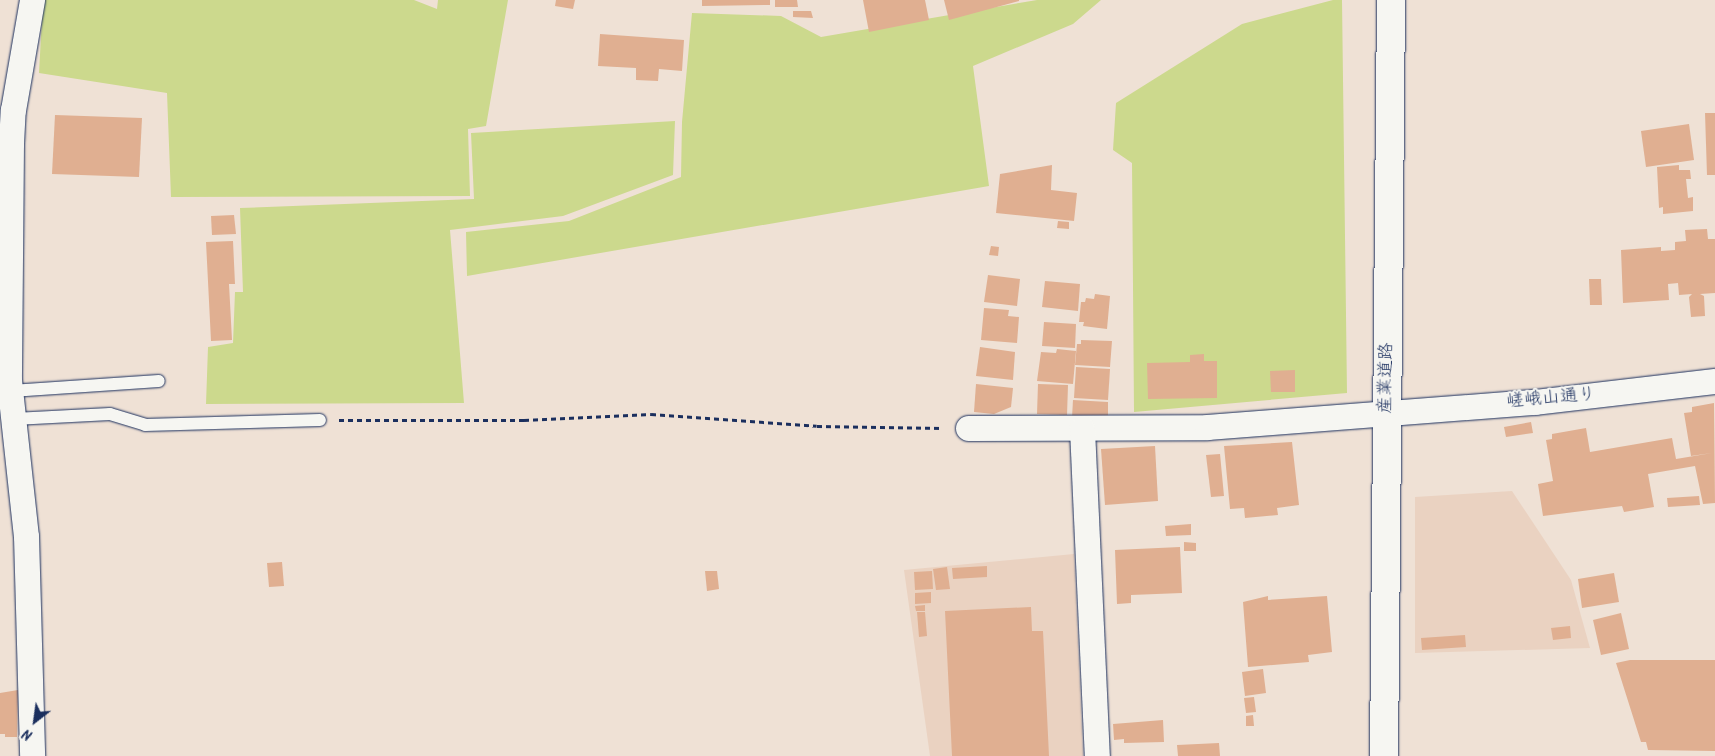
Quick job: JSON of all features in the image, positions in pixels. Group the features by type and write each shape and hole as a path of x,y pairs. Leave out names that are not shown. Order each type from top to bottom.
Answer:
{"street":[{"path":"32,0 6,144 11,391 26,536 32,756"},
{"name":"産業道路","path":"1384,756 1391,0"},
{"name":"嵯峨山通り","path":"968,428 1207,427 1535,402 1715,381"},
{"path":"1082,429 1096,756"}],"lane":[{"path":"11,391 159,381"},
{"path":"14,419 110,414 145,425 320,420"}],"path":[{"path":"320,420 524,420 651,414 817,426 968,428"}],"shaded area":[{"path":"1512,491 1571,580 1590,648 1415,653 1415,497"},
{"path":"1074,554 1083,756 930,756 904,570"}],"green space":[{"path":"43,0 414,0 437,9 438,0 508,0 486,126 468,129 470,196 171,197 167,93 39,73"},
{"path":"1037,0 1101,0 1073,24 973,66 989,186 467,276 466,232 569,221 681,177 682,122 692,13 781,16 821,37"},
{"path":"1333,0 1342,0 1347,393 1134,412 1132,163 1113,150 1116,103 1242,24"},
{"path":"675,121 673,175 563,216 450,230 464,403 206,404 208,347 233,343 235,292 243,292 240,208 474,199 471,133"}],"building":[{"path":"556,0 575,0 573,9 555,6"},
{"path":"702,0 770,0 770,5 702,6"},
{"path":"775,0 797,0 798,7 775,7"},
{"path":"863,0 925,0 929,20 869,32"},
{"path":"944,0 1019,0 1019,1 949,20"},
{"path":"793,11 811,11 813,18 793,17"},
{"path":"600,34 684,40 682,71 659,69 658,81 636,80 636,68 598,66"},
{"path":"1705,113 1715,113 1715,175 1707,175"},
{"path":"55,115 142,118 139,177 52,174"},
{"path":"1689,124 1694,160 1646,167 1641,131"},
{"path":"1052,165 1051,190 1077,193 1074,221 996,213 1000,174"},
{"path":"1679,165 1679,170 1690,170 1691,179 1686,179 1688,198 1693,197 1693,211 1663,214 1663,207 1659,208 1657,167"},
{"path":"234,215 236,234 212,235 211,216"},
{"path":"1058,221 1069,222 1069,229 1057,228"},
{"path":"1707,229 1708,239 1715,239 1715,293 1700,294 1704,296 1705,316 1691,317 1689,297 1692,294 1679,295 1678,283 1668,284 1669,300 1623,303 1621,250 1661,247 1661,251 1675,250 1675,242 1686,241 1685,230"},
{"path":"233,241 235,284 229,284 232,340 211,341 206,242"},
{"path":"991,246 999,247 998,256 989,255"},
{"path":"988,275 1020,279 1017,306 984,302"},
{"path":"1589,279 1601,279 1602,305 1590,305"},
{"path":"1045,281 1080,284 1078,311 1042,307"},
{"path":"1095,294 1110,296 1107,329 1083,326 1084,322 1079,322 1081,302 1085,302 1086,298 1094,299"},
{"path":"984,308 1009,310 1008,316 1019,317 1017,343 981,340"},
{"path":"1044,322 1076,324 1075,348 1042,346"},
{"path":"1081,340 1112,341 1110,367 1075,365 1077,344 1081,344"},
{"path":"980,347 1015,352 1013,380 976,376"},
{"path":"1057,349 1076,351 1073,384 1037,381 1041,352 1056,353"},
{"path":"1204,354 1204,361 1217,361 1217,398 1148,399 1147,363 1190,362 1190,355"},
{"path":"1076,367 1110,369 1108,400 1074,398"},
{"path":"1295,370 1295,392 1271,392 1270,371"},
{"path":"976,384 1013,388 1011,407 994,414 974,412"},
{"path":"1038,384 1068,385 1067,415 1037,414"},
{"path":"1073,400 1108,402 1108,419 1072,418"},
{"path":"1714,403 1715,503 1703,504 1695,466 1648,474 1654,507 1624,512 1622,506 1543,516 1538,484 1553,481 1546,440 1552,439 1552,434 1586,428 1590,452 1672,438 1676,459 1712,453 1691,456 1684,413 1692,412 1692,407"},
{"path":"1531,422 1533,433 1506,437 1504,427"},
{"path":"1292,442 1299,505 1277,508 1278,515 1245,518 1244,508 1230,509 1224,446"},
{"path":"1155,446 1158,501 1105,505 1101,449"},
{"path":"1220,454 1224,496 1211,497 1206,455"},
{"path":"1699,496 1700,505 1668,507 1667,498"},
{"path":"1191,524 1191,535 1166,536 1165,526"},
{"path":"1184,542 1196,543 1196,551 1184,551"},
{"path":"1180,547 1182,593 1131,595 1131,603 1117,604 1115,550"},
{"path":"282,562 284,586 269,587 267,563"},
{"path":"987,566 987,577 953,579 952,568"},
{"path":"947,567 950,589 936,590 933,569"},
{"path":"705,571 717,571 719,589 707,591"},
{"path":"932,571 933,589 915,590 914,572"},
{"path":"1614,573 1619,602 1582,608 1578,579"},
{"path":"931,592 931,603 915,604 915,593"},
{"path":"1268,596 1268,600 1327,596 1332,652 1308,655 1309,662 1248,667 1243,602"},
{"path":"925,605 925,611 916,611 915,606"},
{"path":"1031,607 1032,631 1043,631 1049,756 952,756 945,611"},
{"path":"917,612 925,612 927,636 919,637"},
{"path":"1621,613 1629,649 1601,655 1593,620"},
{"path":"1570,626 1571,638 1553,640 1551,628"},
{"path":"1465,635 1466,647 1422,650 1421,638"},
{"path":"1630,660 1715,660 1715,751 1648,750 1646,742 1641,742 1616,663"},
{"path":"1263,669 1266,693 1245,696 1242,672"},
{"path":"18,690 17,737 5,737 5,734 0,734 0,693"},
{"path":"1254,697 1256,712 1246,713 1244,698"},
{"path":"1253,715 1254,726 1246,726 1246,716"},
{"path":"1163,720 1164,742 1124,743 1124,739 1114,740 1113,724"},
{"path":"1219,743 1220,756 1178,756 1177,745"}]}
